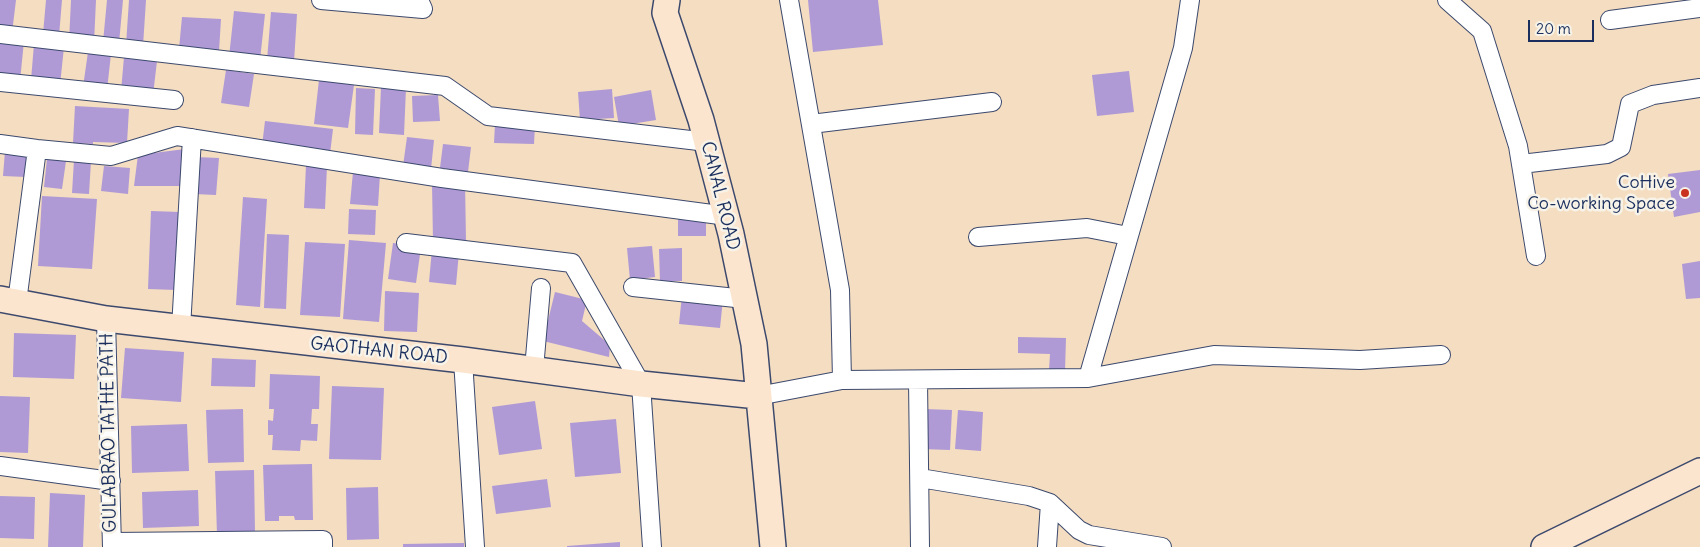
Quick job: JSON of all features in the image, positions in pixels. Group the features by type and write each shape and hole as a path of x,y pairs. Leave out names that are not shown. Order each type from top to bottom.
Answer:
{"street":[{"path":"321,0 423,9 419,0"},
{"name":"CANAL ROAD","path":"667,0 665,13 701,120 727,216 754,344 774,547"},
{"path":"789,0 840,290 842,380"},
{"path":"1088,378 1183,48 1190,0"},
{"path":"1447,0 1482,31 1518,146 1536,256"},
{"path":"1610,20 1700,8"},
{"path":"0,34 445,86 488,116 707,142"},
{"path":"0,82 174,100"},
{"path":"1521,164 1607,154 1621,147 1630,104 1653,95 1700,88"},
{"path":"811,124 992,102"},
{"path":"0,144 111,156 177,136 442,178 727,216"},
{"path":"181,328 192,138"},
{"path":"9,301 38,149"},
{"path":"978,237 1087,228 1128,236"},
{"path":"406,243 572,263 641,384 652,547"},
{"path":"633,287 745,299"},
{"path":"534,370 541,288"},
{"name":"GAOTHAN ROAD","path":"9,301 106,319 463,360 641,384 758,396"},
{"name":"GULABRAO TATHE PATH","path":"106,319 112,544"},
{"path":"758,396 842,380 1088,378 1214,356 1360,360 1441,355"},
{"path":"463,360 475,547"},
{"path":"918,380 920,547"},
{"path":"0,466 111,481"},
{"path":"1559,544 1700,471"},
{"path":"920,478 1029,496 1050,502 1079,530 1089,535 1162,547"},
{"path":"1046,547 1050,502"},
{"path":"112,544 322,540 323,547"}],"building":[{"path":"0,0 16,0 12,33 0,32"},
{"path":"46,0 62,0 59,36 43,34"},
{"path":"71,0 96,0 94,43 69,42"},
{"path":"107,0 123,0 119,43 103,42"},
{"path":"129,0 146,0 143,46 126,45"},
{"path":"808,0 878,0 883,45 813,52"},
{"path":"234,11 265,14 260,60 229,57"},
{"path":"271,12 297,14 294,62 267,60"},
{"path":"182,17 221,19 219,51 179,49"},
{"path":"0,39 24,41 20,81 0,79"},
{"path":"34,44 64,47 60,85 31,80"},
{"path":"88,52 111,54 107,90 83,87"},
{"path":"124,57 157,61 153,95 121,91"},
{"path":"226,70 254,74 249,107 221,103"},
{"path":"1129,71 1134,112 1097,116 1092,75"},
{"path":"319,80 354,85 348,128 314,124"},
{"path":"381,87 406,88 404,135 379,133"},
{"path":"356,88 375,89 373,135 355,134"},
{"path":"612,89 614,118 580,120 578,92"},
{"path":"651,90 656,120 619,126 614,97"},
{"path":"438,95 440,121 413,122 412,96"},
{"path":"75,106 129,109 127,143 73,143"},
{"path":"265,121 333,129 330,154 262,146"},
{"path":"495,124 535,125 534,144 494,143"},
{"path":"407,137 434,140 431,169 403,166"},
{"path":"443,144 471,147 468,172 440,168"},
{"path":"185,149 185,186 134,186 138,155"},
{"path":"5,151 28,152 26,177 3,176"},
{"path":"196,157 219,158 216,195 194,194"},
{"path":"47,159 66,161 62,189 44,187"},
{"path":"74,160 91,161 89,194 72,193"},
{"path":"306,165 327,166 325,209 304,208"},
{"path":"104,166 130,168 128,194 101,191"},
{"name":"CoHive Co-working Space","path":"1700,170 1700,212 1674,217 1668,174"},
{"path":"353,172 380,174 378,206 350,204"},
{"path":"465,182 466,241 433,242 432,183"},
{"path":"42,196 97,199 92,269 38,266"},
{"path":"243,197 267,199 260,307 236,305"},
{"path":"349,209 376,210 375,235 348,234"},
{"path":"151,211 180,212 176,290 148,289"},
{"path":"678,214 706,214 706,236 678,236"},
{"path":"267,234 289,235 286,309 264,308"},
{"path":"349,240 386,243 379,322 343,319"},
{"path":"305,242 345,244 340,317 300,315"},
{"path":"393,243 421,247 416,283 388,279"},
{"path":"652,246 655,277 630,280 627,248"},
{"path":"682,248 682,281 660,281 659,249"},
{"path":"432,249 459,252 456,285 429,282"},
{"path":"1700,261 1700,298 1686,299 1682,264"},
{"path":"385,291 419,293 417,332 384,331"},
{"path":"555,292 587,300 582,321 610,345 609,357 543,341"},
{"path":"682,295 723,299 720,328 679,324"},
{"path":"14,333 76,335 74,379 13,377"},
{"path":"1018,337 1066,338 1065,371 1049,370 1050,354 1018,353"},
{"path":"125,348 184,352 181,402 121,398"},
{"path":"212,358 256,360 255,387 211,386"},
{"path":"270,374 320,376 319,409 312,409 311,424 318,424 317,441 301,440 300,451 272,450 273,435 268,435 268,420 273,421 274,409 269,409"},
{"path":"332,386 384,388 381,460 329,459"},
{"path":"0,396 30,397 28,453 0,452"},
{"path":"535,401 542,449 499,455 492,407"},
{"path":"243,409 244,462 208,463 206,410"},
{"path":"924,409 952,410 950,450 922,449"},
{"path":"958,410 983,412 981,451 955,449"},
{"path":"616,419 621,473 575,477 570,423"},
{"path":"187,424 189,471 132,473 131,426"},
{"path":"312,464 313,520 295,520 294,516 279,516 279,521 265,521 263,465"},
{"path":"254,470 255,533 217,535 215,471"},
{"path":"547,479 551,507 496,514 492,486"},
{"path":"378,487 379,539 347,540 346,488"},
{"path":"198,490 199,526 143,528 142,492"},
{"path":"50,493 85,495 83,547 48,547"},
{"path":"0,496 35,497 34,539 0,538"},
{"path":"620,542 620,547 567,547 567,546"},
{"path":"464,543 464,547 403,547 403,544"}],"place":[{"name":"CoHive Co-working Space","path":"1685,193"}]}
